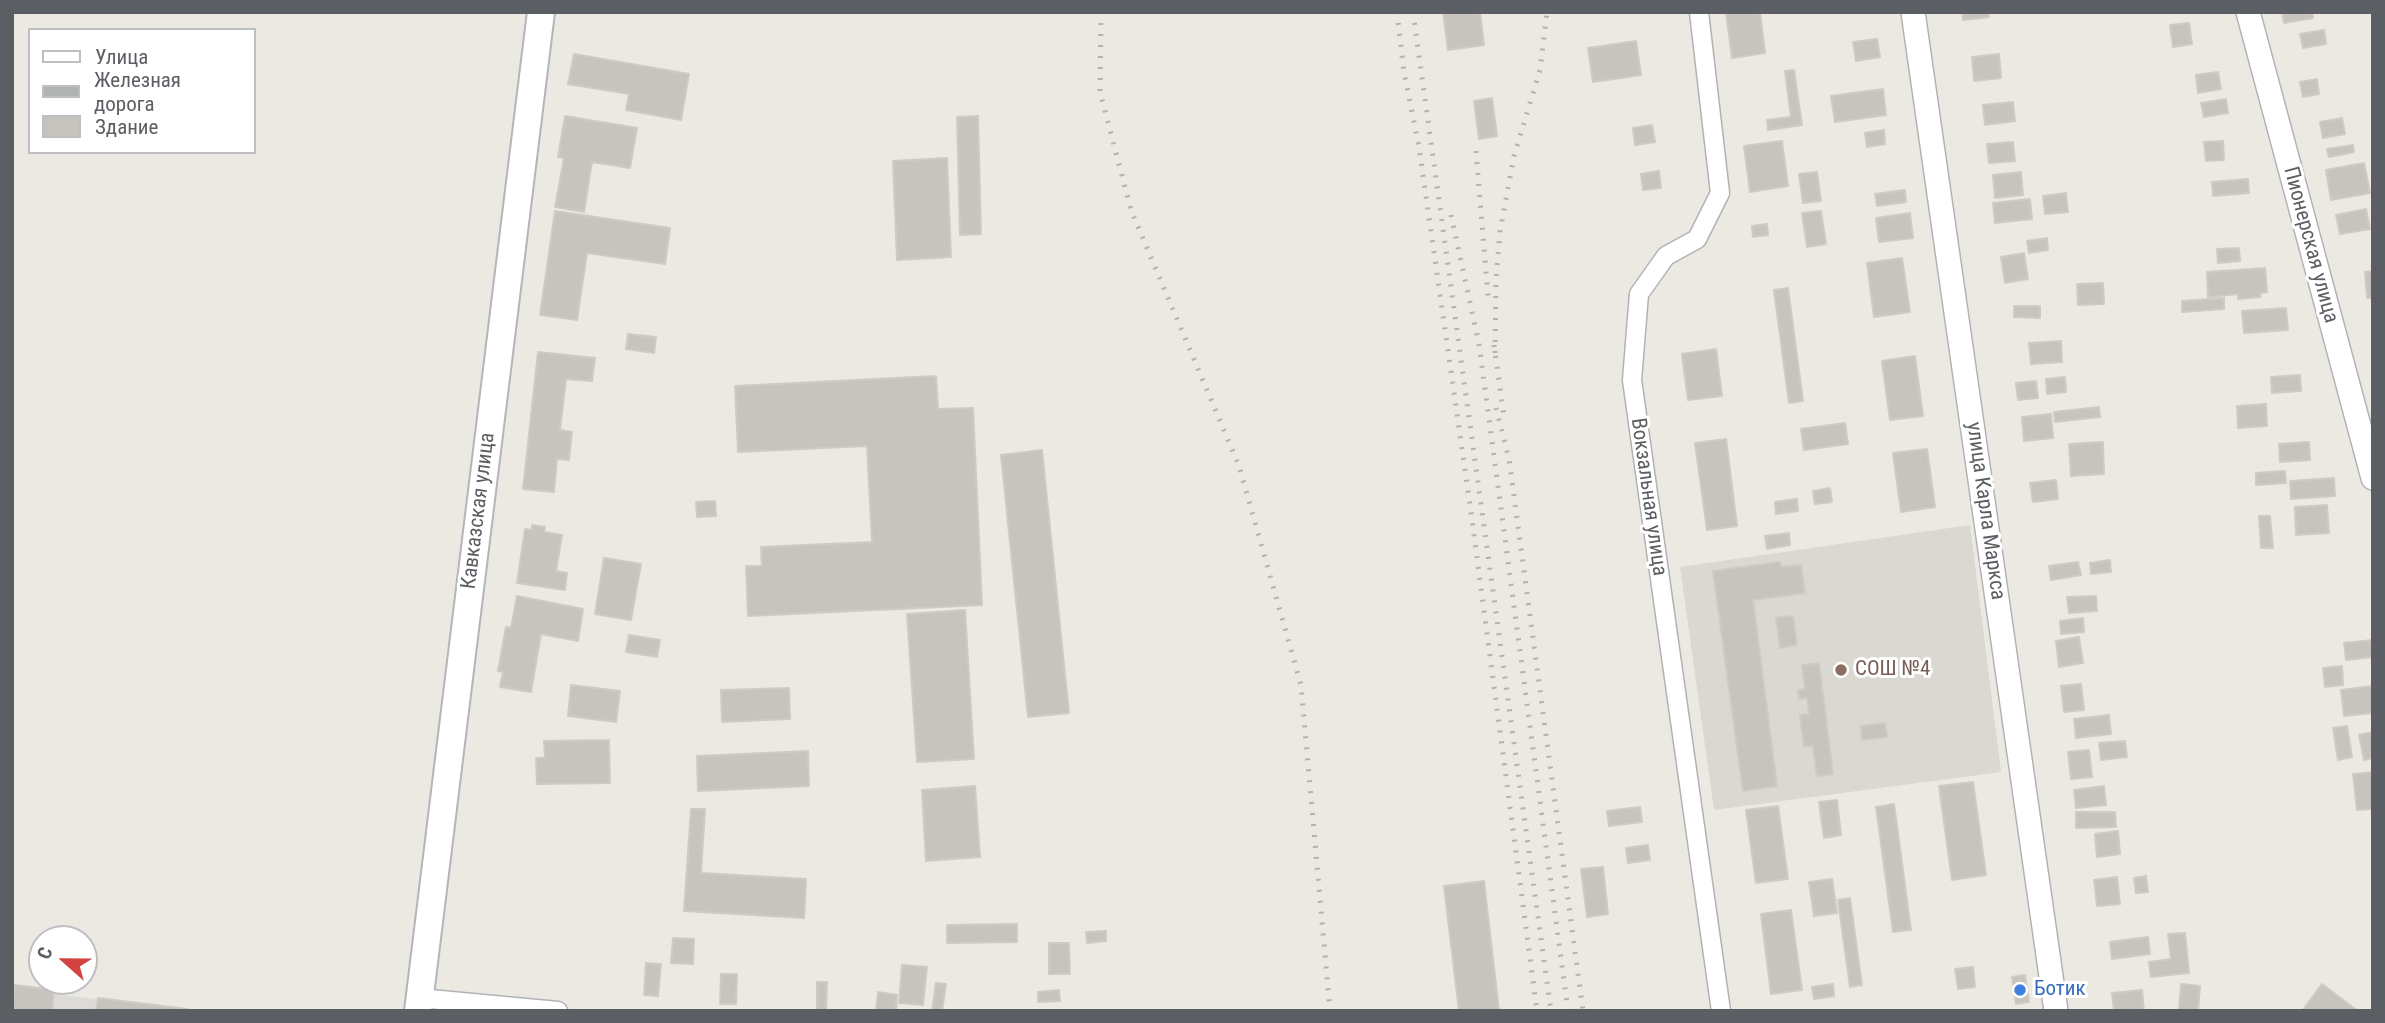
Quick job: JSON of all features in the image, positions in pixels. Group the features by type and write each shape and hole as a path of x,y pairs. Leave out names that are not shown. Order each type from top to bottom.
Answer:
{"main road":[{"name":"Кавказская улица","path":"419,1004 541,12"}],"street":[{"name":"Вокзальная улица","path":"1699,12 1720,193 1697,239 1666,256 1639,294 1632,380 1721,1011"},
{"name":"улица Карла Маркса","path":"1913,12 2056,1011"},
{"name":"Пионерская улица","path":"2248,12 2373,478"},
{"path":"419,1004 558,1011"}],"shaded area":[{"name":"СОШ №4","path":"1970,525 2001,772 1714,810 1680,567"},
{"path":"12,990 28,992 28,995 59,995 209,1011 12,1011"}],"building":[{"path":"1443,12 1480,12 1484,45 1448,50"},
{"path":"1726,12 1760,12 1765,53 1732,58"},
{"path":"1962,12 1988,12 1989,17 1963,20"},
{"path":"2312,12 2313,18 2284,23 2282,13"},
{"path":"2189,23 2192,44 2173,47 2170,25"},
{"path":"2324,30 2326,44 2303,48 2300,34"},
{"path":"1877,39 1880,57 1856,61 1853,42"},
{"path":"1636,41 1641,75 1593,82 1588,48"},
{"path":"574,54 689,74 681,120 626,110 629,94 568,84"},
{"path":"1999,54 2001,78 1974,81 1972,57"},
{"path":"1794,70 1802,125 1768,130 1767,120 1791,117 1785,71"},
{"path":"2218,72 2221,89 2198,93 2196,75"},
{"path":"2317,79 2319,94 2303,97 2300,82"},
{"path":"1883,89 1886,115 1835,122 1831,96"},
{"path":"1492,98 1497,136 1479,139 1474,101"},
{"path":"2226,99 2228,113 2204,117 2201,103"},
{"path":"2013,102 2015,121 1985,125 1983,105"},
{"path":"565,116 637,128 630,168 592,162 584,212 555,207 564,158 558,157"},
{"path":"978,116 981,234 960,235 957,117"},
{"path":"2342,118 2345,134 2323,138 2320,122"},
{"path":"1652,125 1655,142 1635,145 1633,128"},
{"path":"1884,130 1885,144 1867,147 1865,133"},
{"path":"1782,141 1788,186 1750,192 1744,146"},
{"path":"2223,141 2224,160 2206,161 2204,142"},
{"path":"2013,142 2015,161 1989,163 1987,144"},
{"path":"2353,145 2354,152 2329,157 2327,149"},
{"path":"947,158 951,257 897,260 893,161"},
{"path":"2364,163 2370,193 2331,200 2326,170"},
{"path":"1659,171 1661,188 1643,190 1641,174"},
{"path":"1817,172 1821,201 1803,203 1799,174"},
{"path":"2021,172 2023,195 1995,198 1993,175"},
{"path":"2248,179 2249,193 2213,196 2212,182"},
{"path":"1905,190 1906,202 1877,206 1875,194"},
{"path":"2066,193 2068,212 2045,214 2043,196"},
{"path":"2030,199 2032,219 1995,223 1993,203"},
{"path":"2366,209 2370,229 2340,234 2336,215"},
{"path":"555,211 670,228 665,264 587,253 577,320 540,315"},
{"path":"1821,211 1826,244 1807,247 1802,213"},
{"path":"1910,213 1913,238 1879,242 1876,218"},
{"path":"1767,224 1768,235 1753,237 1752,226"},
{"path":"2047,238 2048,250 2029,253 2027,241"},
{"path":"2239,248 2240,261 2218,263 2217,249"},
{"path":"2024,253 2028,279 2005,283 2001,257"},
{"path":"1902,258 1910,312 1874,317 1867,263"},
{"path":"2265,268 2267,292 2260,293 2260,297 2238,299 2238,294 2208,297 2207,272"},
{"path":"2373,271 2373,298 2367,298 2365,272"},
{"path":"2103,283 2104,304 2078,305 2077,284"},
{"path":"1788,288 1803,401 1789,403 1774,290"},
{"path":"2224,298 2224,309 2182,312 2182,301"},
{"path":"2014,306 2040,306 2040,318 2014,317"},
{"path":"2286,308 2288,330 2244,333 2242,311"},
{"path":"628,334 656,337 654,353 626,349"},
{"path":"2061,341 2062,362 2031,364 2029,343"},
{"path":"1716,349 1722,396 1688,400 1682,354"},
{"path":"538,352 595,358 592,381 566,379 560,430 572,432 569,460 557,459 554,492 523,489"},
{"path":"1915,356 1923,416 1890,420 1882,361"},
{"path":"2300,375 2301,391 2272,393 2271,377"},
{"path":"936,376 938,409 973,408 982,605 748,616 746,566 762,566 761,547 872,542 867,446 738,452 735,386"},
{"path":"2065,377 2066,392 2047,394 2046,379"},
{"path":"2036,381 2038,398 2018,400 2016,383"},
{"path":"2266,404 2267,426 2238,428 2237,406"},
{"path":"2099,407 2100,417 2055,422 2054,412"},
{"path":"2051,414 2053,438 2024,441 2022,417"},
{"path":"1845,423 1848,444 1804,450 1801,429"},
{"path":"1726,439 1737,526 1707,530 1695,443"},
{"path":"2103,442 2104,474 2071,476 2069,444"},
{"path":"2309,442 2310,460 2280,462 2279,444"},
{"path":"1927,449 1935,507 1901,512 1893,453"},
{"path":"1042,450 1069,713 1028,717 1001,455"},
{"path":"2285,471 2286,483 2256,485 2256,473"},
{"path":"2334,478 2335,496 2291,499 2290,481"},
{"path":"2056,480 2058,499 2033,502 2030,483"},
{"path":"1830,488 1832,502 1815,504 1813,491"},
{"path":"1797,499 1798,511 1776,514 1775,502"},
{"path":"715,501 716,516 697,517 696,502"},
{"path":"2327,505 2329,533 2296,535 2295,507"},
{"path":"2259,516 2270,516 2273,548 2261,548"},
{"path":"532,525 545,527 544,532 562,535 556,571 567,573 565,590 517,583 525,529 532,530"},
{"path":"1789,533 1790,545 1767,549 1765,536"},
{"path":"604,558 641,564 631,620 595,614"},
{"path":"2110,560 2111,572 2091,574 2090,563"},
{"path":"1780,562 1781,567 1801,565 1805,593 1753,600 1777,786 1743,791 1713,571"},
{"path":"2078,562 2081,575 2051,580 2049,566"},
{"path":"517,596 583,609 578,641 541,634 531,692 500,687 503,672 498,671 506,627 511,628"},
{"path":"2096,596 2097,611 2069,613 2067,597"},
{"path":"965,610 974,759 917,762 907,614"},
{"path":"1793,616 1797,645 1780,648 1776,618"},
{"path":"2083,618 2084,632 2061,634 2060,621"},
{"path":"629,635 660,640 657,657 626,652"},
{"path":"2079,637 2083,663 2059,667 2056,641"},
{"path":"2373,640 2373,657 2346,660 2344,643"},
{"path":"1819,663 1833,774 1817,776 1813,746 1804,747 1800,715 1809,714 1807,698 1799,699 1798,690 1805,689 1802,665"},
{"path":"2342,666 2343,685 2325,687 2323,668"},
{"path":"2081,684 2084,710 2064,712 2061,686"},
{"path":"571,685 620,691 616,722 568,716"},
{"path":"2373,686 2373,713 2344,716 2341,690"},
{"path":"789,688 790,719 722,722 721,690"},
{"path":"2109,715 2111,734 2076,738 2074,719"},
{"path":"1885,723 1887,737 1862,740 1861,726"},
{"path":"2347,726 2352,757 2338,760 2333,728"},
{"path":"2373,732 2373,758 2364,760 2359,735"},
{"path":"609,740 610,783 537,784 536,758 545,758 544,741"},
{"path":"2125,741 2127,757 2101,760 2099,743"},
{"path":"2089,750 2092,777 2071,779 2068,752"},
{"path":"808,751 809,786 698,791 697,756"},
{"path":"2373,772 2373,809 2357,810 2353,774"},
{"path":"1973,782 1986,875 1952,880 1939,786"},
{"path":"975,786 980,857 926,861 922,790"},
{"path":"2104,786 2106,805 2076,808 2074,790"},
{"path":"1837,800 1841,835 1824,838 1819,802"},
{"path":"1894,804 1911,930 1893,932 1876,807"},
{"path":"1778,806 1788,879 1756,883 1746,810"},
{"path":"1640,807 1642,822 1609,826 1607,811"},
{"path":"691,809 705,809 701,873 806,879 804,918 684,911"},
{"path":"2076,812 2115,812 2116,827 2076,828"},
{"path":"2118,831 2120,854 2097,857 2095,834"},
{"path":"1648,845 1650,860 1628,863 1626,848"},
{"path":"1603,867 1608,914 1587,917 1581,869"},
{"path":"2146,876 2148,892 2136,893 2134,878"},
{"path":"2117,877 2120,904 2097,906 2094,880"},
{"path":"1832,879 1837,913 1814,916 1809,882"},
{"path":"1484,881 1499,1011 1459,1011 1444,886"},
{"path":"1850,898 1862,985 1850,987 1838,900"},
{"path":"1791,910 1802,990 1771,994 1761,914"},
{"path":"1017,924 1017,942 947,943 947,925"},
{"path":"1106,931 1106,941 1087,943 1086,932"},
{"path":"2185,933 2189,973 2151,977 2149,962 2171,959 2168,934"},
{"path":"2148,937 2150,954 2112,959 2110,942"},
{"path":"673,938 694,939 693,964 671,963"},
{"path":"1049,943 1069,943 1070,974 1049,974"},
{"path":"646,963 661,964 658,996 644,995"},
{"path":"902,965 927,967 923,1005 899,1003"},
{"path":"1973,967 1975,987 1958,989 1955,969"},
{"path":"721,974 737,974 736,1004 720,1004"},
{"name":"Ботик","path":"2025,975 2029,1002 2016,1004 2012,977"},
{"path":"817,982 827,982 826,1011 817,1010"},
{"path":"936,983 946,984 942,1011 932,1011"},
{"path":"1833,984 1834,996 1814,999 1812,987"},
{"path":"2181,984 2200,986 2198,1011 2179,1011"},
{"path":"2322,984 2358,1011 2302,1011"},
{"path":"15,985 28,987 28,995 54,995 52,1011 12,1011"},
{"path":"1059,990 1060,1001 1038,1002 1038,992"},
{"path":"2142,990 2144,1011 2114,1011 2112,993"},
{"path":"878,992 897,995 896,1011 876,1011"},
{"path":"98,998 187,1009 96,1011"}],"railway":[{"path":"1101,12 1100,92 1131,210 1239,466 1301,685 1330,1011"},
{"path":"1397,12 1470,505 1537,1011"},
{"path":"1413,12 1551,1011"},
{"path":"1495,353 1500,232 1514,156 1540,70 1547,12"},
{"path":"1476,151 1488,296"},
{"path":"1451,215 1479,344 1568,1011"},
{"path":"1494,345 1504,417"},
{"path":"1496,408 1509,459 1583,1011"}],"place":[{"name":"СОШ №4","path":"1841,670"},
{"name":"Ботик","path":"2020,990"}]}
